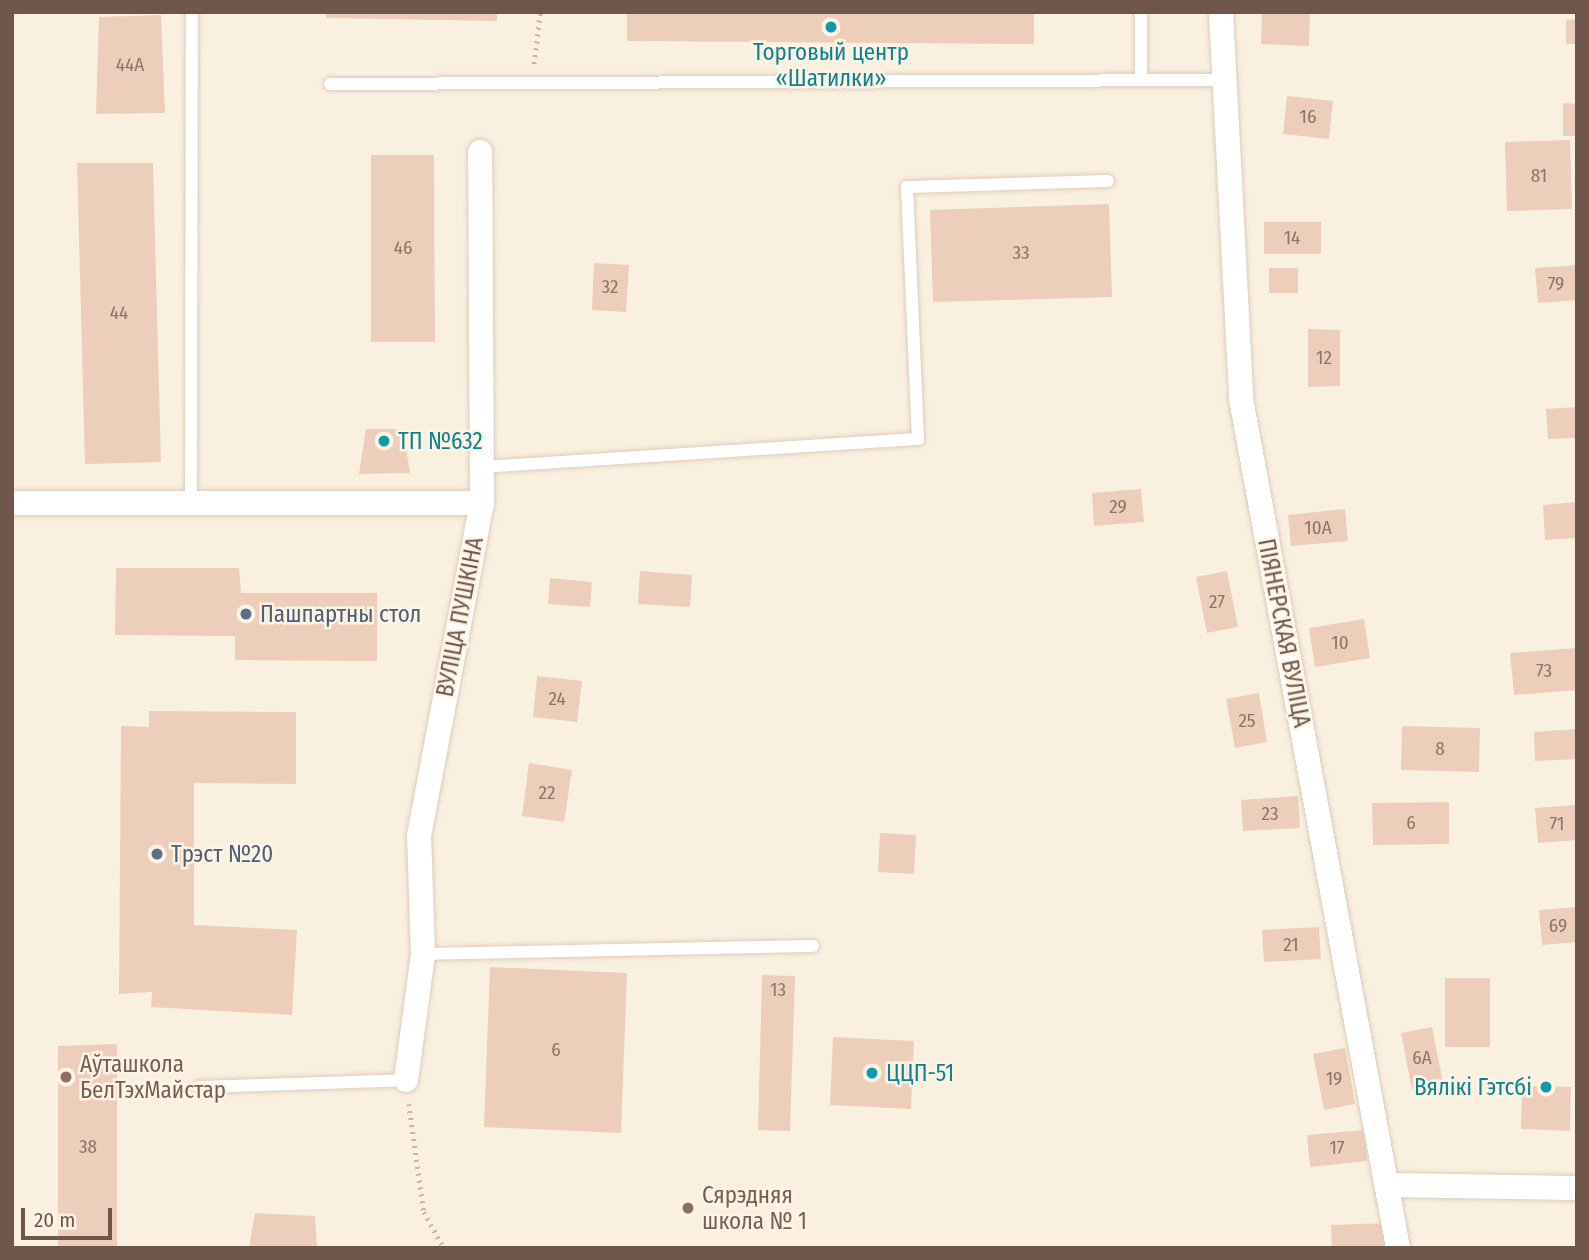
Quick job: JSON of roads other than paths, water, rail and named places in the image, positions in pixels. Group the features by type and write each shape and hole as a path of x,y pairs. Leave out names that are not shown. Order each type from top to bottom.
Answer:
{"street":[{"name":"ПІЯНЕРСКАЯ ВУЛІЦА","path":"1221,12 1241,399 1398,1248"},
{"name":"ВУЛІЦА ПУШКІНА","path":"406,1080 423,954 419,836 482,503 480,152"},
{"path":"12,503 482,503"},
{"path":"1387,1185 1577,1188"}],"lane":[{"path":"191,503 192,12"},
{"path":"1141,12 1141,80"},
{"path":"330,84 533,78 1225,80"},
{"path":"482,467 918,439 907,187 1108,181"},
{"path":"423,954 813,946"},
{"path":"199,1087 406,1080"}],"place":[{"name":"Торговый центр «Шатилки»","path":"831,27"},
{"name":"ТП №632","path":"384,441"},
{"name":"Пашпартны стол","path":"246,614"},
{"name":"Трэст №20","path":"157,854"},
{"name":"ЦЦП-51","path":"872,1073"},
{"name":"Аўташкола БелТэхМайстар","path":"66,1077"},
{"name":"Вялікі Гэтсбі","path":"1546,1087"},
{"name":"Сярэдняя школа № 1","path":"688,1208"}]}
